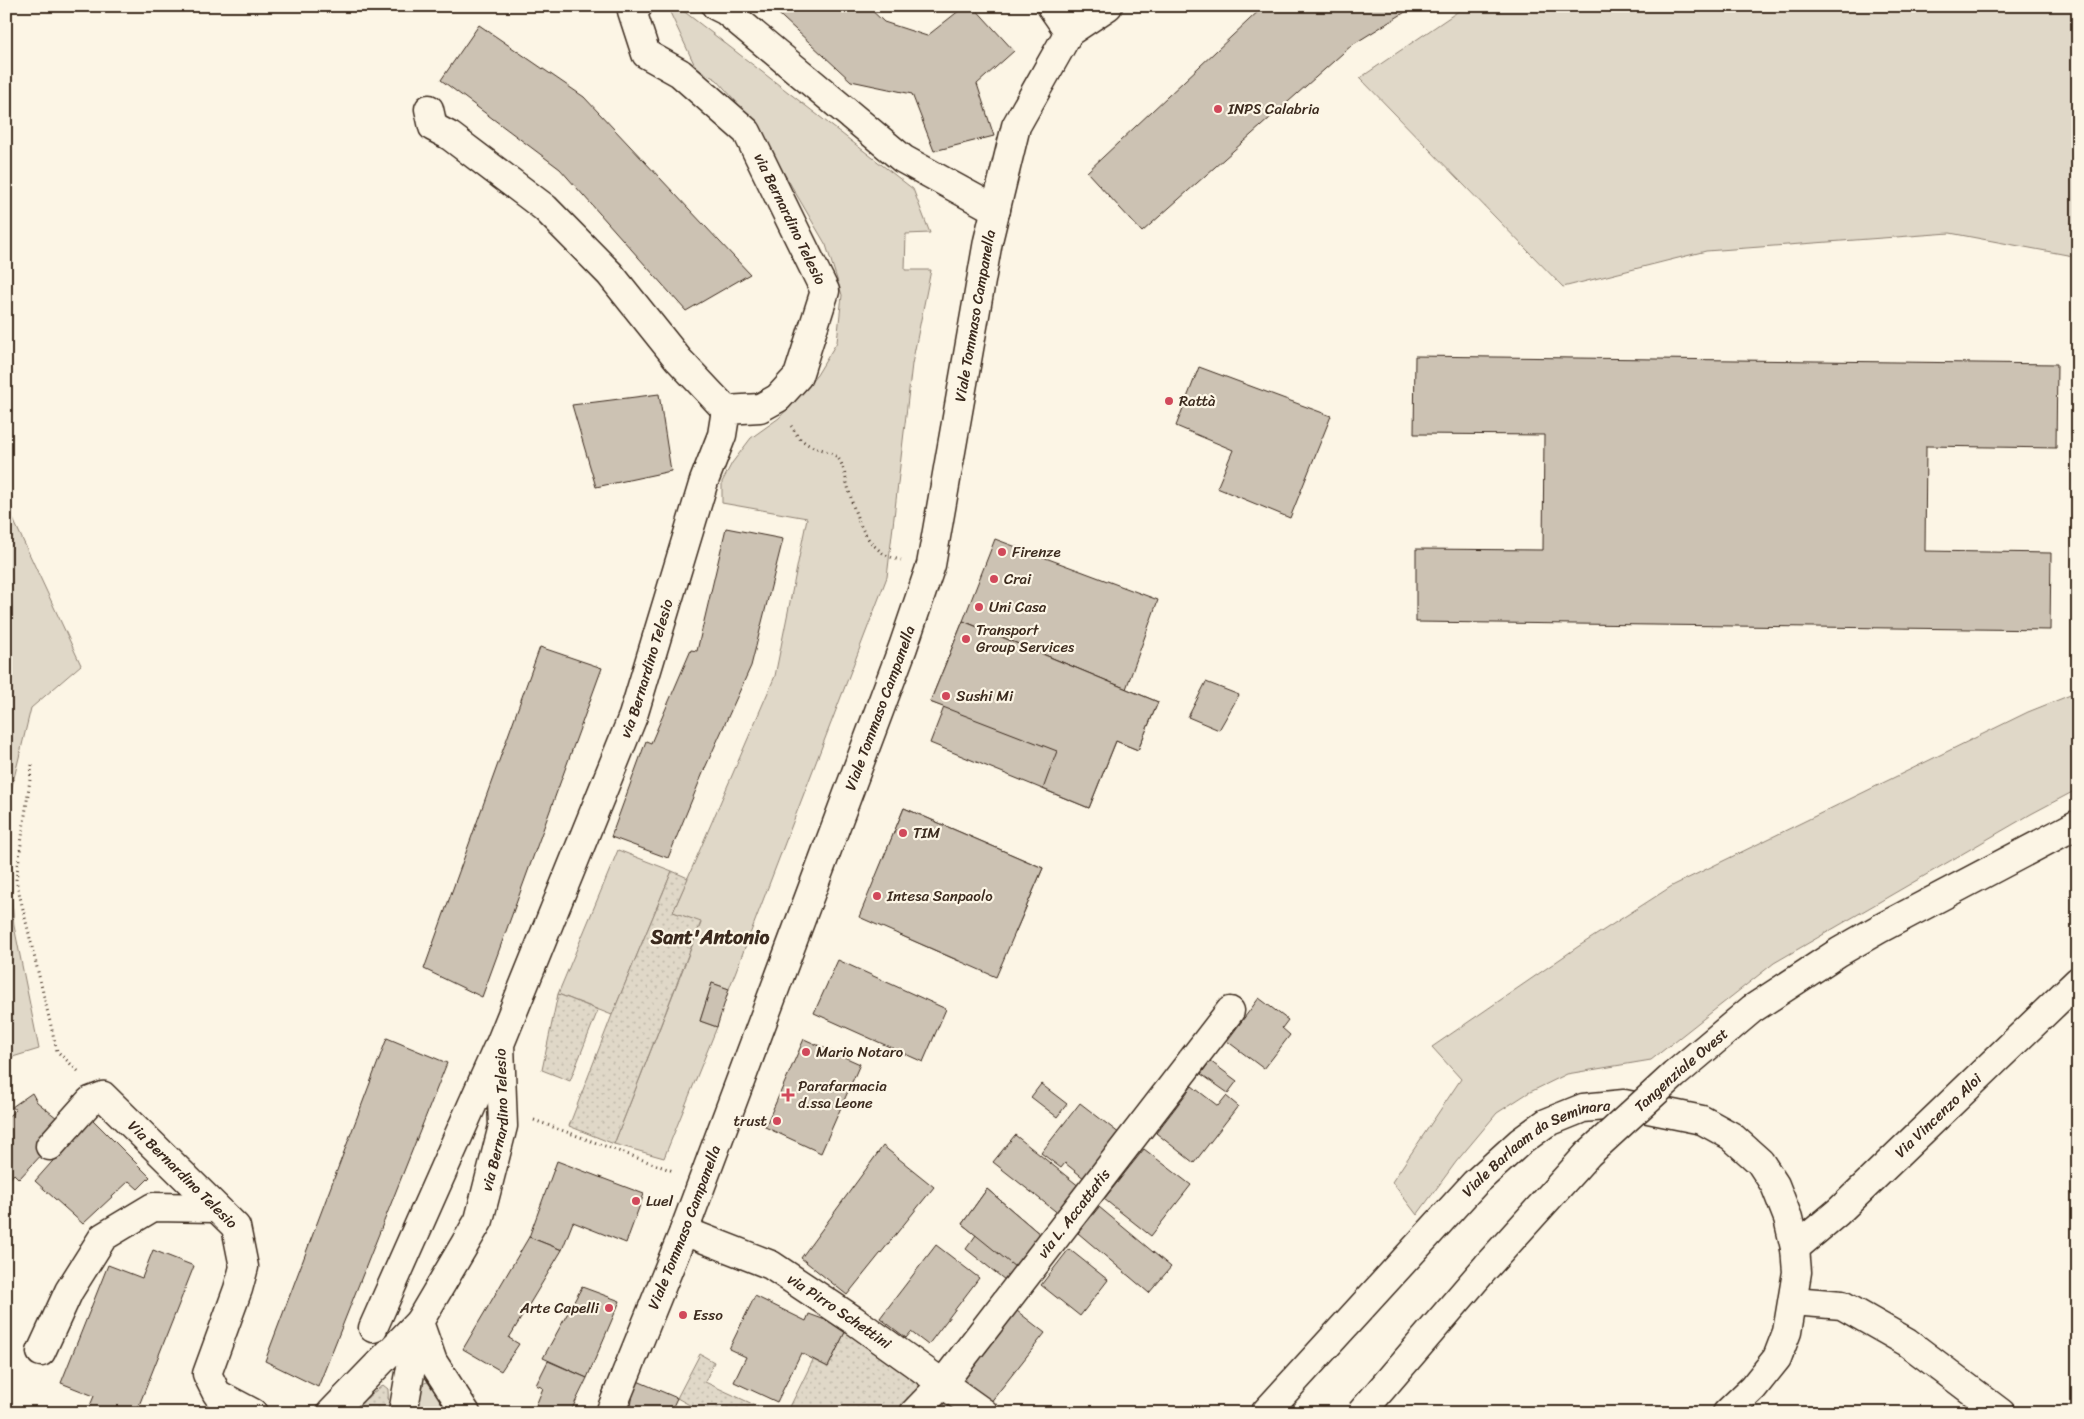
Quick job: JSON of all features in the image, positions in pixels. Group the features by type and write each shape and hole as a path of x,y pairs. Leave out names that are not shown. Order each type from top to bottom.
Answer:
{"main road":[{"name":"via Bernardino Telesio","path":"419,1322 479,1220 503,1126 500,1044 633,716 704,481 722,435 726,410 760,408 778,398 798,376 825,291 747,132 680,73 646,54 632,11 638,6"},
{"path":"716,6 726,11 903,159 996,210"},
{"path":"1051,6 1069,32"},
{"name":"Viale Tommaso Campanella","path":"610,1413 684,1231 903,647 931,565 988,242 1016,126 1069,32 1108,6"},
{"path":"429,109 433,126 450,136 545,208 610,274 678,359 726,410"},
{"name":"Tangenziale Ovest","path":"1361,1413 1487,1266 1588,1154 1674,1075 1752,1009 1839,952 1879,929 2078,824"},
{"name":"Via Vincenzo Aloi","path":"1795,1248 1838,1212 2078,981"},
{"name":"via L. Accattatis","path":"914,1413 943,1383 1230,1011"},
{"path":"373,1328 500,1044"},
{"path":"50,1146 90,1101 103,1096"},
{"name":"Via Bernardino Telesio","path":"103,1096 236,1228 244,1268 207,1374 217,1394 253,1413"},
{"name":"Viale Barlaam da Seminara","path":"1266,1412 1475,1183 1520,1142 1546,1123 1584,1108 1624,1104 1666,1111 1702,1120 1730,1136 1760,1162 1775,1185 1788,1218 1795,1248 1797,1272 1787,1332 1777,1358 1753,1388 1727,1413"},
{"path":"41,1352 69,1291 103,1237 153,1208 216,1208"},
{"name":"via Pirro Schettini","path":"684,1231 771,1265 855,1321 984,1413"},
{"path":"1793,1301 1842,1306 1907,1342 2001,1413"},
{"path":"331,1413 419,1322"},
{"path":"403,1413 419,1322"},
{"path":"419,1322 433,1362 466,1413"}],"path":[{"path":"778,398 792,428 803,441 826,450 838,458 862,532 874,546 890,558 931,565"},
{"path":"32,765 16,880 57,1051 103,1096"},
{"path":"534,1120 702,1182"}],"shaded area":[{"path":"667,6 677,6 913,189 930,233 906,234 905,270 931,270 912,364 887,577 729,989 712,983 700,1021 717,1027 664,1158 614,1144 701,923 673,912 775,676 807,518 722,503 722,482 732,463 751,438 779,418 817,375 837,342 842,295 826,245 754,122 717,80 696,68"},
{"path":"1466,6 2078,6 2078,257 1950,233 1706,251 1563,287 1360,78"},
{"path":"6,517 13,519 81,665 31,708 6,811"},
{"path":"2078,692 2078,789 2031,814 1774,963 1651,1060 1567,1074 1528,1093 1497,1113 1456,1162 1417,1215 1392,1182 1461,1079 1432,1047 1579,946 1672,886 2028,712"},
{"path":"6,821 14,926 39,1049 6,1059"},
{"path":"618,850 672,871 612,1015 558,994"},
{"path":"672,871 688,878 673,912 701,922 614,1144 569,1126 612,1015"},
{"path":"558,994 598,1010 570,1081 542,1070"},
{"path":"847,1328 926,1383 900,1413 787,1413 813,1360 828,1367"},
{"path":"700,1354 714,1362 705,1382 772,1413 704,1413 677,1398"},
{"path":"432,1383 452,1413 414,1413 422,1384"},
{"path":"383,1385 388,1389 389,1413 348,1413"}],"building":[{"path":"770,6 867,6 884,22 927,36 965,6 973,6 1014,51 977,84 994,136 934,151 912,94 851,81"},
{"name":"INPS Calabria","path":"1264,6 1415,6 1352,45 1142,232 1087,172"},
{"path":"479,25 584,97 750,274 686,311 560,169 441,80"},
{"path":"1415,356 2057,364 2056,448 1926,446 1925,551 2051,553 2050,630 1416,622 1416,549 1543,550 1544,435 1414,434"},
{"path":"1199,367 1331,416 1290,518 1217,488 1233,450 1176,426"},
{"path":"659,394 671,471 596,487 572,405"},
{"path":"726,528 783,539 751,666 705,768 668,858 611,837 646,741 651,743 691,650 697,651"},
{"path":"995,539 1158,600 1126,689 963,621"},
{"path":"963,621 1158,702 1138,750 1116,741 1089,808 930,743 944,707 930,702"},
{"path":"963,621 1158,702 1138,750 1116,741 1089,808 1043,789 1057,751 930,702"},
{"path":"540,647 602,668 482,997 424,969"},
{"path":"1206,682 1239,695 1219,730 1188,717"},
{"path":"904,808 1043,868 1015,933 979,916 959,961 896,933 917,888 879,870"},
{"path":"904,808 1043,868 996,977 859,917"},
{"path":"838,960 946,1009 923,1062 814,1013"},
{"path":"712,983 729,989 717,1027 700,1021"},
{"path":"1259,998 1288,1020 1282,1028 1290,1035 1264,1069 1227,1041"},
{"path":"387,1038 447,1063 318,1387 265,1361"},
{"path":"804,1039 860,1064 821,1153 765,1127"},
{"path":"1210,1061 1237,1081 1228,1093 1201,1074"},
{"path":"1041,1084 1067,1104 1057,1117 1031,1097"},
{"path":"1192,1086 1218,1106 1226,1096 1238,1106 1194,1163 1156,1133"},
{"path":"32,1093 37,1102 57,1118 45,1151 19,1179 14,1174 6,1183 6,1118 16,1110 12,1107"},
{"path":"1080,1103 1120,1134 1085,1179 1065,1163 1061,1168 1041,1153"},
{"path":"91,1118 150,1177 138,1189 129,1181 83,1224 35,1181"},
{"path":"1015,1135 1080,1187 1059,1214 993,1162"},
{"path":"883,1146 934,1187 847,1295 801,1258"},
{"path":"1144,1149 1191,1185 1151,1236 1104,1199"},
{"path":"557,1161 644,1194 626,1243 573,1222 562,1250 529,1237"},
{"path":"987,1189 1041,1235 1005,1280 966,1249 976,1235 962,1224"},
{"path":"987,1189 1041,1235 1015,1267 962,1224"},
{"path":"1099,1207 1171,1267 1149,1293 1078,1233"},
{"path":"529,1237 562,1250 509,1338 519,1344 501,1371 463,1349"},
{"path":"936,1245 979,1278 928,1345 911,1332 906,1338 880,1318"},
{"path":"1069,1249 1108,1280 1080,1316 1041,1285"},
{"path":"153,1250 194,1266 136,1413 87,1413 94,1396 61,1383 108,1265 142,1278"},
{"path":"582,1287 620,1301 587,1378 543,1358"},
{"path":"755,1296 806,1321 809,1314 847,1328 828,1367 801,1353 777,1402 734,1382 746,1357 729,1349"},
{"path":"1017,1311 1045,1333 990,1403 963,1381"},
{"path":"548,1361 587,1378 570,1413 533,1413 543,1388 536,1385"},
{"path":"635,1380 677,1398 670,1413 630,1413"},
{"path":"940,1395 963,1413 926,1413"},
{"path":"695,1408 704,1413 692,1413"}],"place":[{"name":"INPS Calabria","path":"1218,109"},
{"name":"Rattà","path":"1169,401"},
{"name":"Firenze","path":"1002,552"},
{"name":"Crai","path":"994,579"},
{"name":"Uni Casa","path":"979,607"},
{"name":"Transport Group Services","path":"966,639"},
{"name":"Sushi Mi","path":"946,696"},
{"name":"TIM","path":"903,833"},
{"name":"Intesa Sanpaolo","path":"877,896"},
{"name":"Mario Notaro","path":"806,1052"},
{"name":"Parafarmacia d.ssa Leone","path":"788,1095"},
{"name":"trust","path":"777,1121"},
{"name":"Luel","path":"636,1201"},
{"name":"Arte Capelli","path":"609,1308"},
{"name":"Esso","path":"683,1315"}],"district":[{"name":"Sant'Antonio","path":"710,937"}]}
